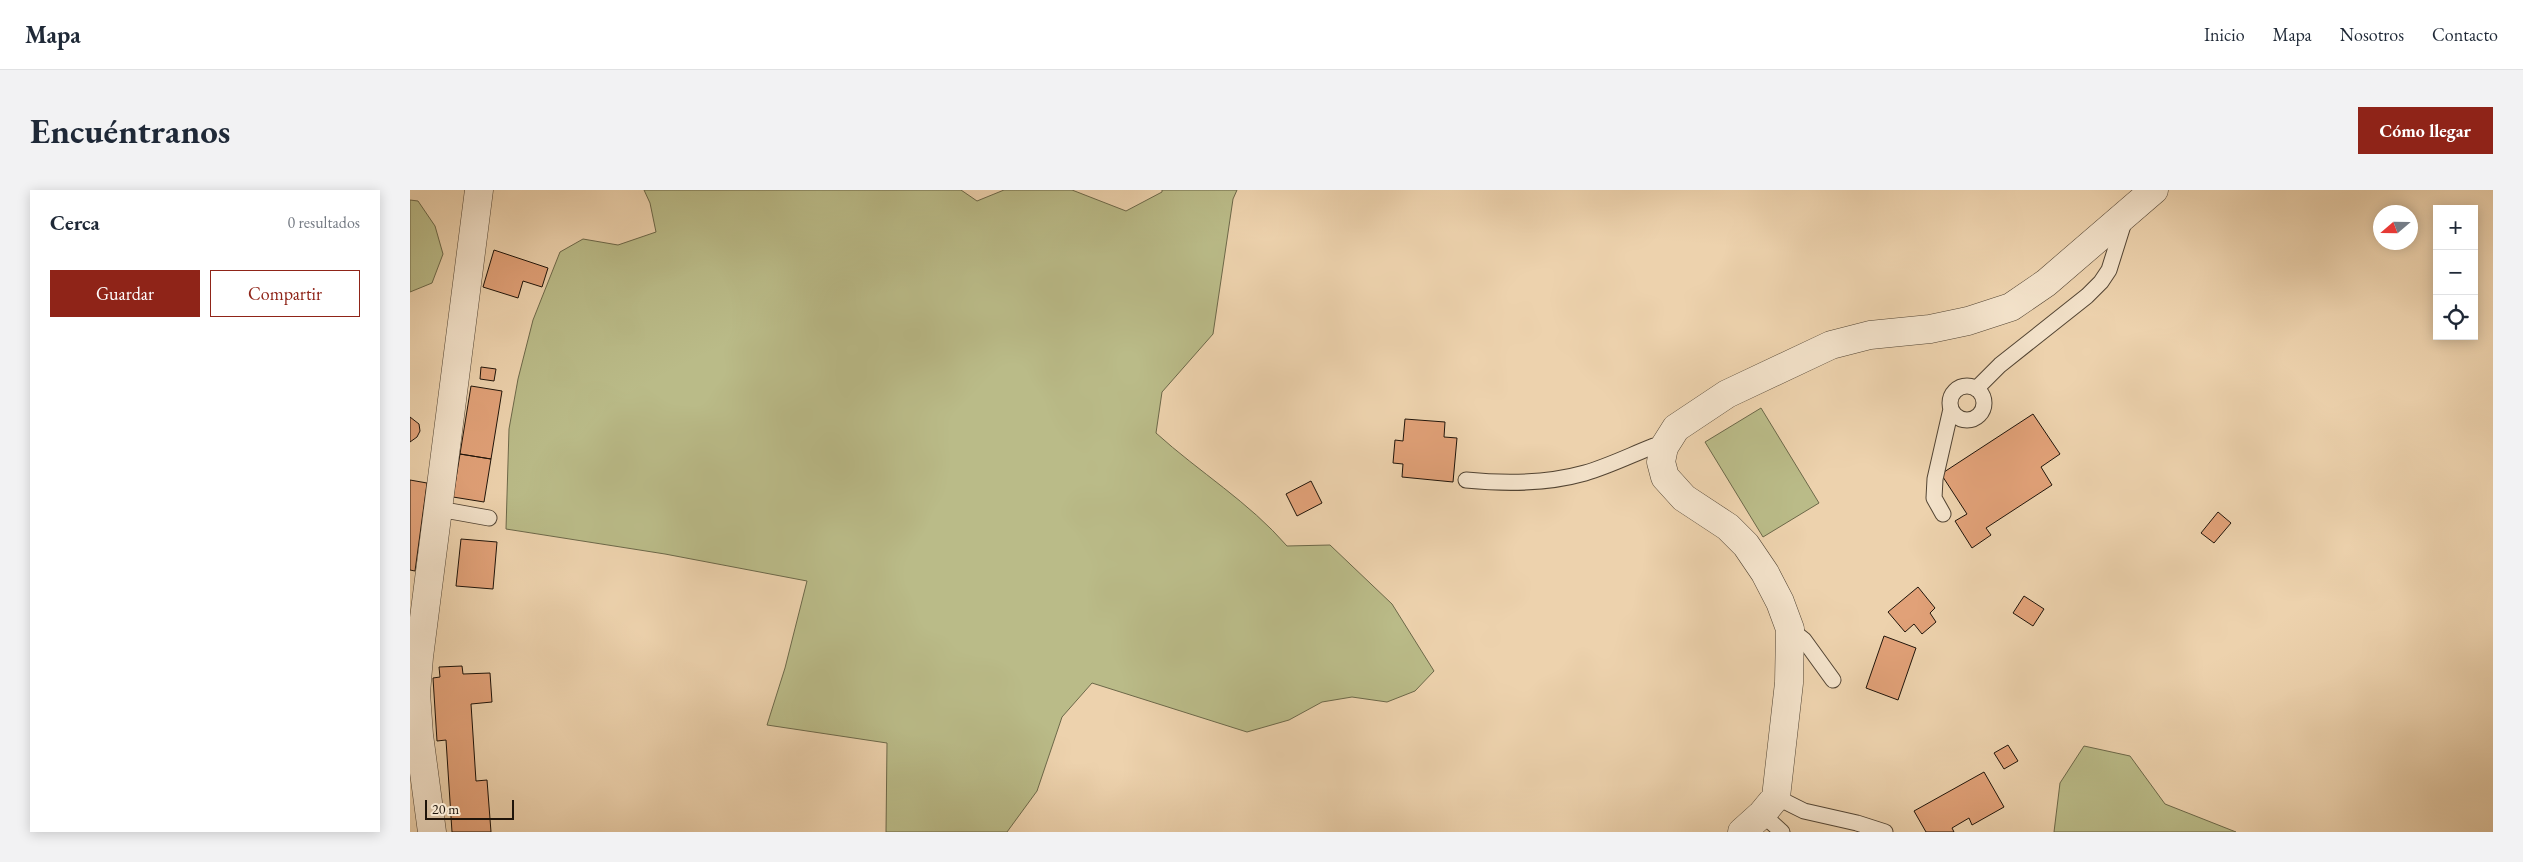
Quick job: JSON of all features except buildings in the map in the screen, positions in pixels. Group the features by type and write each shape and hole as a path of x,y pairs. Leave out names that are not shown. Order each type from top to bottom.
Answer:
{"street":[{"path":"432,832 419,735 414,657 439,509 479,190"},
{"path":"1742,832 1769,805 1789,683 1790,630 1776,595 1746,545 1728,527 1684,498 1665,477 1661,462 1664,447 1676,428 1727,394 1831,345 1870,335 1930,329 1968,321 2011,307 2046,283 2154,190"}],"lane":[{"path":"1976,388 2000,365 2087,296 2101,282 2109,270 2126,216"},
{"path":"1943,514 1934,498 1935,479 1951,409 1950,402 1956,390 1969,386 1976,388 1983,400 1983,407 1974,418 1960,418 1951,409"},
{"path":"1466,480 1506,484 1539,482 1584,473 1654,446 1664,447"},
{"path":"439,509 489,518"},
{"path":"1790,630 1804,640 1833,680"},
{"path":"1769,805 1782,832"},
{"path":"1769,805 1804,810 1857,823 1884,832"}],"green space":[{"path":"644,190 961,190 977,201 1004,190 1072,190 1126,211 1162,192 1162,190 1237,190 1233,199 1213,334 1162,392 1156,433 1257,515 1287,546 1330,545 1392,604 1434,671 1415,691 1387,702 1352,697 1322,702 1289,720 1247,732 1092,683 1062,717 1037,791 1007,832 886,832 887,743 767,725 785,668 807,581 665,554 506,529 509,429 518,379 533,320 560,252 583,239 618,245 656,232 650,203"},
{"path":"410,200 418,201 435,226 443,254 432,283 410,292"},
{"path":"1761,408 1819,503 1763,537 1705,442"},
{"path":"2084,746 2130,756 2165,804 2236,832 2054,832 2060,783"}]}
